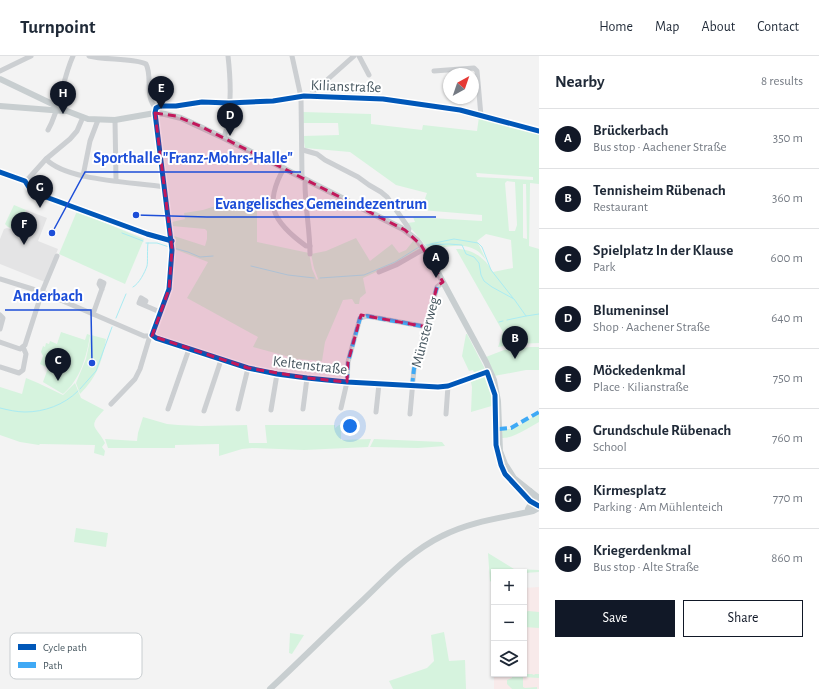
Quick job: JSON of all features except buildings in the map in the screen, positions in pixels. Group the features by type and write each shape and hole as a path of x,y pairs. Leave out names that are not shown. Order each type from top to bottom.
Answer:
{"main road":[{"path":"0,79 57,108 83,117 98,120 114,120 156,111 181,118 284,168 304,180 408,232 424,249 444,282 494,380 498,401 500,447 503,460 511,475 539,498"},
{"path":"0,106 57,108"},
{"path":"526,510 533,500 530,491"},
{"path":"270,689 394,571 427,544 466,525 526,510 539,503"},
{"path":"526,510 533,511 539,508"}],"street":[{"path":"0,71 31,56"},
{"path":"48,130 55,117 73,56"},
{"path":"89,56 110,60 141,61 146,64 148,69 150,96 156,111 172,245 170,282 152,336 149,339 140,369 135,378 111,404"},
{"path":"224,138 228,126 230,79 228,56"},
{"path":"292,56 301,97 305,203 310,254"},
{"path":"309,96 354,56"},
{"path":"359,56 369,75"},
{"path":"434,72 474,68 477,71 481,116"},
{"name":"Kilianstraße","path":"156,111 160,106 176,106 202,102 229,103 273,101 309,96 383,99 460,110 539,131"},
{"path":"24,181 36,172 46,159 73,137 83,117"},
{"path":"82,176 90,141 98,120"},
{"path":"114,120 116,180"},
{"path":"303,150 314,152 335,166 356,175 384,194 408,227 408,232"},
{"path":"46,159 52,164 82,176 164,187"},
{"path":"284,168 275,187 272,198 275,216 288,231 306,246 310,246"},
{"path":"0,172 24,181 30,189 46,197 147,234 172,245"},
{"path":"379,272 396,265 424,249"},
{"path":"0,367 19,373 23,370 26,354 24,347 42,292 57,256"},
{"name":"Keltenstraße","path":"0,279 42,292 144,336 152,336 248,368 307,378 412,386 448,386 469,378"},
{"name":"Münsterweg","path":"412,386 414,369 437,287 444,282"},
{"path":"93,314 102,289"},
{"path":"144,305 160,312"},
{"path":"0,315 3,318 0,329"},
{"path":"347,382 348,362 360,318 367,316 427,327"},
{"path":"0,342 20,349 24,347"},
{"path":"168,409 189,349"},
{"path":"204,411 221,360"},
{"path":"238,409 248,368"},
{"name":"Keltenstraße","path":"271,410 277,374"},
{"name":"Keltenstraße","path":"303,409 307,378"},
{"name":"Keltenstraße","path":"341,408 347,382"},
{"path":"376,412 379,384"},
{"path":"410,414 412,386"},
{"path":"446,414 448,386"}],"highlighted area":[{"path":"155,113 176,116 200,126 405,230 421,245 443,282 437,286 427,327 361,315 348,362 347,382 307,378 248,368 152,336 169,289 172,249"}],"shaded area":[{"path":"26,210 47,218 38,241 58,249 45,282 0,264 0,239 4,229 7,228 15,231"},
{"path":"539,587 539,689 494,689 494,677 527,677 527,588"}],"green space":[{"path":"303,112 371,114 371,124 422,130 423,125 477,131 479,117 539,133 539,184 530,183 529,246 539,249 539,343 516,344 498,347 503,332 456,249 462,249 478,255 486,262 493,272 513,268 511,240 486,234 477,241 486,260 480,253 468,247 455,246 429,250 407,223 415,222 413,217 482,221 482,215 421,210 427,193 396,185 350,152 305,148 303,136 339,135 338,123 303,123","holes":["476,173 533,177 533,180 477,177","507,181 515,182 517,225 515,231 509,231 505,183","523,184 526,184 527,239 523,238"]},
{"path":"231,201 257,201 257,242 309,253 312,269 317,280 311,254 326,251 356,238 370,261 392,244 399,253 406,250 414,240 421,248 396,263 363,278 366,293 360,298 359,304 355,304 352,299 343,300 325,342 322,361 297,359 253,347 258,337 187,298 208,262 174,249 174,236 205,246 207,231 205,229 172,226 172,222 185,219 184,213 203,210"},
{"path":"14,205 26,210 16,230 5,224"},
{"path":"77,211 144,239 125,284 59,254"},
{"path":"61,332 85,340 87,334 90,335 82,367 74,382 63,394 43,382 48,368 40,364 43,356 41,352 43,346 45,347 46,343 49,344 50,341 57,344"},
{"path":"466,334 486,371 475,375 473,370 469,371 462,356"},
{"path":"91,335 106,339 103,355 98,369 86,388 80,394 76,383 86,359"},
{"path":"539,347 539,370 526,370 494,376 486,357 504,350"},
{"path":"487,373 492,387 495,405 471,412 472,387 470,378"},
{"path":"26,378 63,395 75,383 81,398 104,410 95,420 94,424 105,443 102,447 105,451 104,456 94,453 95,445 39,445 20,442 0,435 0,387 22,394"},
{"path":"539,413 539,422 516,435 502,438 503,430 515,428"},
{"path":"143,417 167,424 178,425 247,425 249,443 267,443 265,425 335,425 335,428 341,425 341,440 371,439 368,447 304,450 252,448 242,449 219,456 219,444 175,445 175,448 108,448 105,439 137,441"},
{"path":"374,439 442,442 445,446 418,448 370,447"},
{"path":"76,528 108,533 106,547 74,542"},
{"path":"488,553 514,569 491,569 490,582"},
{"path":"527,570 539,570 539,572 527,573"},
{"path":"527,612 539,612 539,628 527,627"},
{"path":"444,632 449,661 465,660 466,689 393,689 389,681 427,668 434,661 431,635"},
{"path":"290,633 304,635 292,654 289,653"},
{"path":"527,674 539,674 539,678 523,677 527,677"},
{"path":"523,677 523,687 537,687 537,689 512,689 507,684 507,680"}],"waterway":[{"path":"122,233 143,241"},
{"path":"430,244 454,239 478,243 482,247 491,270 513,298"},
{"path":"146,243 157,243 169,247"},
{"path":"133,287 140,281 147,266 148,243"},
{"path":"426,245 462,245 466,254 474,257 479,263 481,275 484,281 514,299 526,316 539,314"},
{"path":"320,278 364,275 395,262 419,247"},
{"path":"174,248 200,257 213,256"},
{"path":"251,266 288,275 314,278"},
{"path":"116,318 126,294"},
{"path":"507,320 526,316"},
{"path":"499,322 503,321"},
{"path":"80,389 96,371 112,327"},
{"path":"0,408 22,412 39,411 60,404 78,391"}],"marked path":[{"path":"412,386 414,369 437,287"},
{"path":"347,382 348,362 360,318 367,316 427,327"},
{"path":"499,429 511,428 539,412"}],"cycle path":[{"path":"539,131 460,110 383,99 304,96 273,101 229,103 202,102 176,106 160,106 156,108 155,113 172,250 169,289 152,335 156,338 248,368 307,378 347,382 438,387 448,386 487,372 495,395 496,445 501,465 505,474 530,501 539,506"},
{"path":"0,172 25,181 30,189 46,197 147,234 172,241"}],"place":[{"name":"Möckedenkmal","path":"161,109"},
{"name":"Kriegerdenkmal","path":"63,114"},
{"name":"Blumeninsel","path":"230,136"},
{"name":"Kirmesplatz","path":"40,208"},
{"name":"Evangelisches Gemeindezentrum","path":"136,215"},
{"name":"Sporthalle \"Franz-Mohrs-Halle\"","path":"52,233"},
{"name":"Grundschule Rübenach","path":"24,245"},
{"name":"Brückerbach","path":"436,278"},
{"name":"Tennisheim Rübenach","path":"515,359"},
{"name":"Anderbach","path":"92,363"},
{"name":"Spielplatz In der Klause","path":"58,381"}]}
